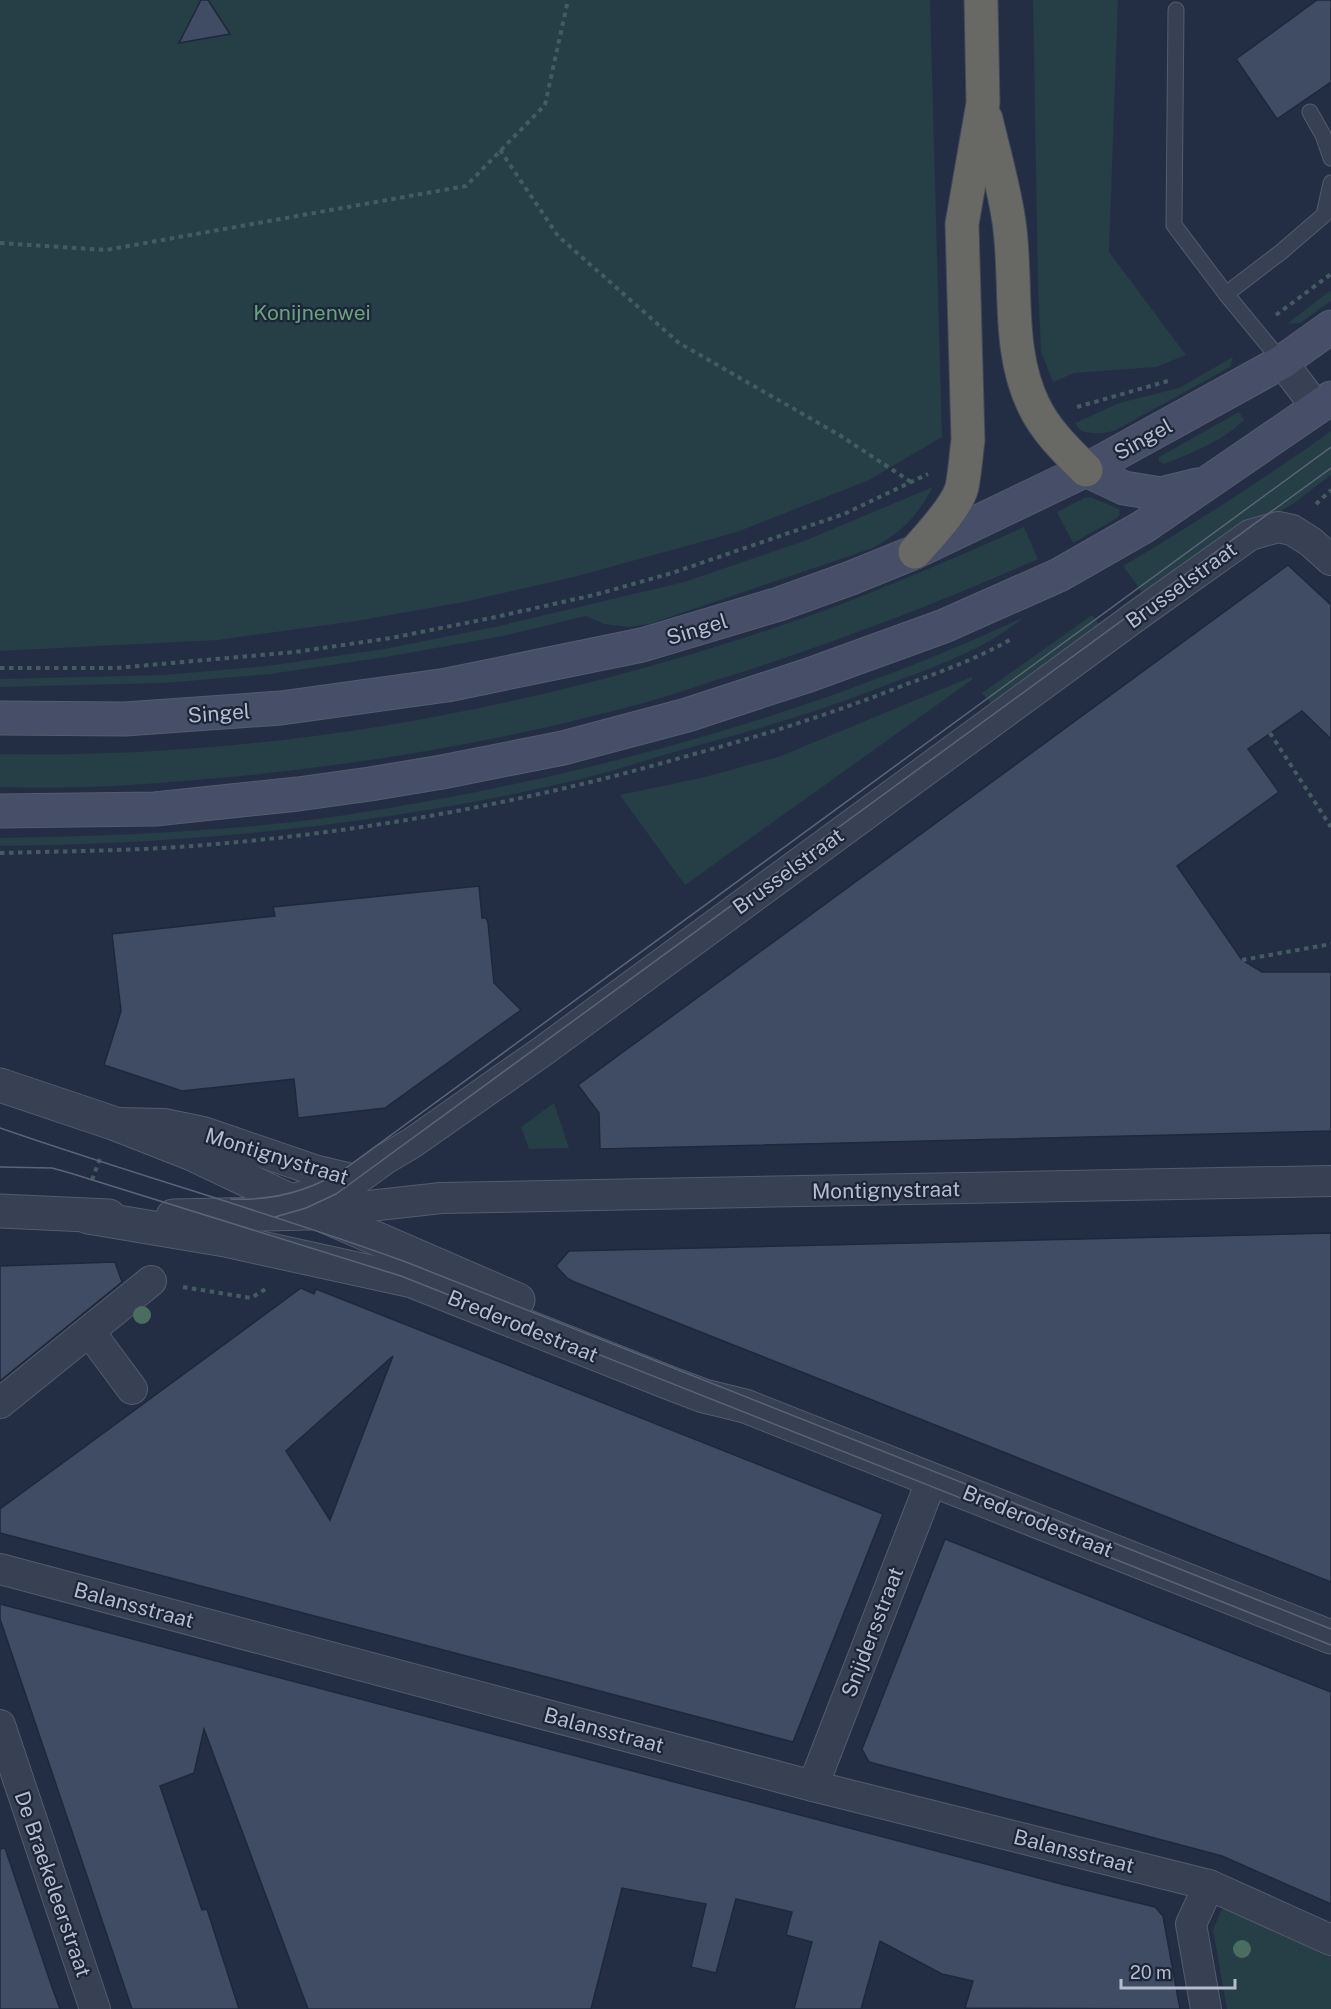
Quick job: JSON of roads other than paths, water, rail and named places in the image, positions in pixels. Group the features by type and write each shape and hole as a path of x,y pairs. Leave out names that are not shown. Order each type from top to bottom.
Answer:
{"highway":[{"path":"915,552 944,519 961,489 968,440 962,224 983,103 981,0"},
{"path":"983,103 1009,222 1018,358 1033,405 1043,422 1060,444 1086,470"}],"main road":[{"name":"Singel","path":"0,718 125,719 281,708 447,685 642,645 779,604 915,552 1086,470 1282,362 1331,327"},
{"path":"0,811 155,809 298,794 442,772 575,745 687,715 809,675 944,626 1059,575 1143,527 1324,403"},
{"path":"1086,470 1124,488 1161,494 1208,483"}],"street":[{"path":"1282,362 1324,403"},
{"name":"Brusselstraat","path":"303,1207 356,1180 543,1051 1250,535 1278,527 1292,530 1311,542 1331,560"},
{"name":"Montignystraat","path":"0,1085 113,1123 192,1154 303,1207"},
{"name":"Montignystraat","path":"113,1123 164,1124 193,1130 314,1170 441,1198"},
{"name":"Montignystraat","path":"0,1211 88,1216 234,1215 303,1207 441,1198 1331,1181"},
{"name":"Brederodestraat","path":"303,1207 708,1382 745,1406"},
{"name":"Montignystraat","path":"88,1216 299,1255"},
{"name":"Brederodestraat","path":"299,1255 412,1281 672,1384 704,1396 745,1406 1331,1637"},
{"path":"0,1403 151,1281"},
{"path":"90,1331 132,1389"},
{"name":"Snijdersstraat","path":"813,1786 932,1479"},
{"name":"Balansstraat","path":"0,1569 813,1786 1209,1885 1331,1940"},
{"name":"De Braekeleerstraat","path":"0,1725 95,2009"},
{"path":"1206,2009 1191,1924 1209,1885"}],"lane":[{"path":"1176,10 1174,225 1226,294 1282,362"},
{"path":"1310,112 1323,135 1331,158"},
{"path":"1226,294 1281,252 1324,215 1331,183"}],"tram line":[{"path":"231,1199 262,1198 291,1193 319,1183 346,1168 1331,447"},
{"path":"275,1217 306,1208 336,1194 1331,468"},
{"path":"0,1128 406,1262 1331,1629"},
{"path":"0,1167 52,1168 401,1276 1331,1645"}],"park label":[{"name":"Konijnenwei","path":"312,312"}]}
